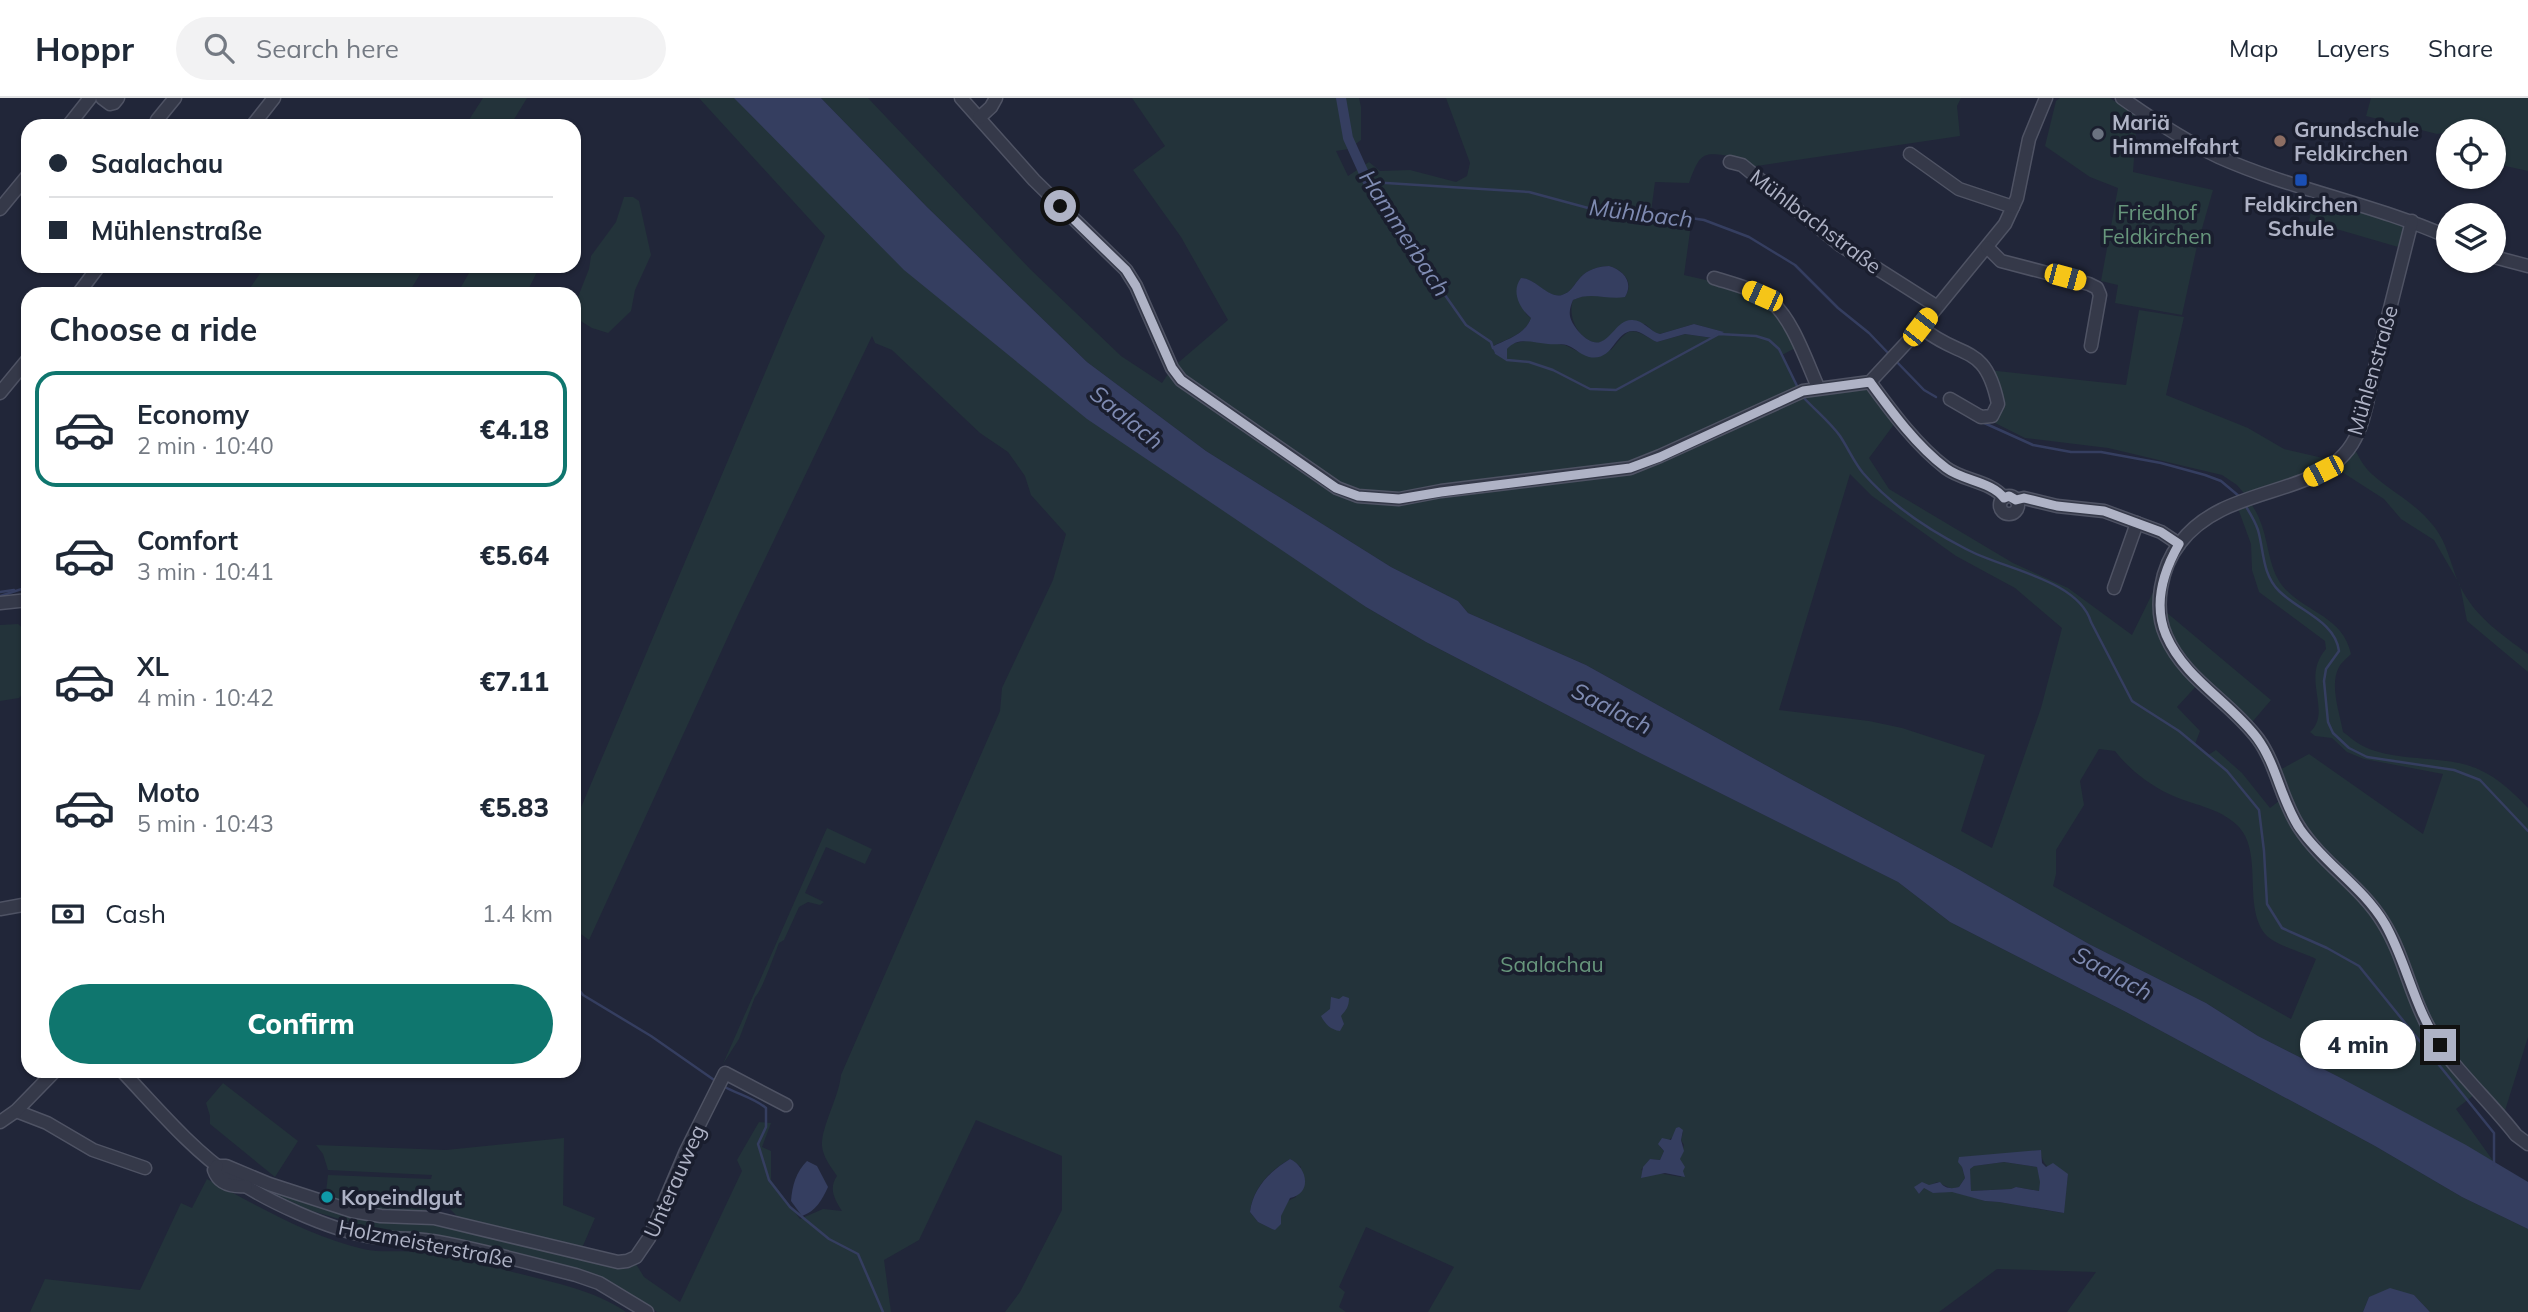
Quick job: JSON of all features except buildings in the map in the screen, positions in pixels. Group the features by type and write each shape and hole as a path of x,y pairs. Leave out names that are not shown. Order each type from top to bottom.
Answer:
{"street":[{"path":"74,119 90,98"},
{"path":"102,98 110,104 118,98"},
{"path":"158,119 175,98"},
{"path":"258,119 274,98"},
{"path":"961,98 1034,180 1120,263 1136,286 1172,368 1181,380 1336,488 1358,496 1399,499 1630,468 1660,457 1790,396 1818,387 1870,382 1920,327 2005,223 2013,207 2029,139 2046,98"},
{"path":"979,118 996,98"},
{"path":"2122,98 2171,131 2218,157 2412,221 2436,232"},
{"path":"1910,154 1959,189 2013,207"},
{"name":"Mühlbachstraße","path":"1730,162 1742,165 1840,245 1936,306"},
{"path":"0,209 21,184"},
{"name":"Mühlenstraße","path":"2412,221 2364,413 2352,444 2323,471 2242,501 2202,521 2179,544 2166,568 2160,599 2163,627 2181,662 2259,740 2301,830 2360,891 2385,924 2430,1031 2516,1135 2528,1144"},
{"path":"1987,247 2001,261 2097,288 2100,295 2091,346"},
{"path":"2506,260 2528,266"},
{"path":"1714,278 1762,296 1778,308 1791,329 1818,387"},
{"path":"1920,327 1941,343 1970,354 1984,363 1998,404 1992,416 1982,417 1950,399"},
{"path":"0,393 21,368"},
{"path":"1870,382 1913,436 1944,467 1962,477 1996,490 2010,499 2024,498 2057,506 2104,511 2161,532 2179,544"},
{"path":"2114,588 2137,523"},
{"path":"0,603 21,601"},
{"path":"0,909 21,905"},
{"name":"Unterauweg","path":"217,1166 226,1166 269,1184 352,1212 434,1218 626,1262 636,1257 649,1238 686,1151 725,1073 786,1105"},
{"path":"0,1135 2,1121 16,1111 48,1078"},
{"path":"128,1078 182,1136 217,1166"},
{"path":"16,1111 47,1123 93,1150 145,1168"},
{"name":"Holzmeisterstraße","path":"217,1166 214,1170 220,1180 232,1187 248,1186 283,1205 353,1233 433,1241 576,1275 599,1283 647,1312"}],"green space":[{"path":"483,98 527,98 514,119 470,119"},
{"name":"Saalachau","path":"699,98 737,98 1366,607 1426,642 1640,753 1898,882 1950,922 2126,1012 2375,1146 2462,1197 2528,1229 2528,1312 2430,1312 2414,1295 2369,1297 2363,1312 2067,1312 2096,1272 1997,1269 1939,1312 1428,1312 1454,1267 1366,1227 1339,1287 1345,1292 1339,1307 1346,1312 1005,1312 1020,1292 1062,1210 1062,1156 976,1120 919,1240 884,1260 891,1312 657,1312 602,1278 578,1269 437,1236 373,1229 309,1210 267,1190 351,1217 380,1222 433,1224 618,1268 627,1269 636,1264 644,1277 680,1302 742,1171 737,1160 759,1122 771,1123 762,1147 771,1151 771,1180 800,1219 823,1209 842,1211 833,1190 837,1176 822,1146 824,1130 841,1075 1000,711 1002,688 1053,580 1066,534 1031,495 1025,476 1008,452 980,433 892,350 875,343 872,336 737,617 589,940 581,934 581,807 825,236","holes":["1683,1132 1681,1140 1684,1145 1679,1159 1681,1177 1641,1170 1650,1159 1660,1160 1664,1151 1660,1147","2040,1150 2046,1165 2068,1175 2063,1213 1985,1201 1952,1191 1934,1193 1924,1188 1937,1182 1952,1189 1959,1187 1965,1178 1962,1167","1290,1159 1301,1167 1296,1197 1288,1201 1272,1229 1258,1222 1250,1212 1252,1203 1264,1181"]},
{"path":"821,98 868,98 1030,269 1121,356 1162,383 1172,368 1228,320 1181,237 1133,170 1165,146 1132,98 1359,98 1361,140 1349,149 1336,151 1348,176 1369,162 1380,171 1410,170 1456,182 1467,176 1470,163 1446,98 1961,98 1957,106 1960,136 1750,167 1741,157 1706,155 1698,163 1689,183 1655,182 1651,212 1692,217 1684,275 1749,290 1762,296 1799,346 1782,355 1803,397 1870,382 1898,419 1869,458 1889,489 2013,563 2068,588 2132,635 2157,584 2166,612 2271,700 2248,727 2200,682 2177,707 2200,731 2195,744 2208,755 2216,750 2242,773 2270,808 2284,797 2274,773 2309,754 2423,834 2443,774 2364,759 2347,752 2332,738 2315,736 2310,732 2319,714 2316,672 2326,649 2325,641 2259,592 2252,570 2251,544 2236,503 2248,498 2237,485 2222,475 2108,448 2025,438 1991,421 1997,409 1988,370 2126,385 2139,310 2184,317 2166,395 2248,428 2284,449 2336,461 2352,444 2369,472 2425,516 2437,530 2459,582 2434,540 2401,519 2384,499 2331,465 2248,499 2262,526 2272,566 2279,581 2297,600 2330,621 2346,640 2351,654 2339,667 2335,682 2343,732 2361,745 2385,754 2454,762 2476,768 2501,782 2528,808 2528,1037 2503,1117 2479,1091 2456,1109 2494,1162 2258,1036 2206,1003 2089,944 1960,870 1586,665 1468,613 1458,601 1391,567 1206,451 1087,362 927,207","holes":["1609,266 1626,277 1628,292 1625,297 1592,295 1573,300 1573,321 1585,338 1598,343 1645,324 1660,334 1694,324 1723,332 1713,338 1685,334 1657,342 1631,331 1611,350 1579,352 1565,345 1530,340 1510,344 1507,359 1495,353 1493,346 1520,332 1531,318 1526,314 1521,278 1532,281 1551,294 1562,295 1572,289 1589,271","1850,474 1872,496 1956,556 2015,588 2062,628 2041,708 1992,848 1961,831 1985,755 1902,728 1869,721 1779,710","2099,749 2115,751 2133,770 2154,786 2222,814 2237,825 2250,850 2253,896 2259,924 2271,939 2316,959 2291,1019 2053,886 2056,850 2084,805 2080,781"]},
{"name":"Friedhof Feldkirchen","path":"2060,98 2110,98 2137,117 2133,172 2213,190 2182,315 2115,303 2118,285 2101,281 2118,188 2090,177 2045,146 2056,101"},
{"path":"2371,98 2528,98 2528,171 2506,166 2506,119 2436,119 2436,134 2366,116"},
{"path":"2316,191 2412,221 2405,249 2309,221"},
{"path":"624,197 633,197 639,201 651,255 635,290 631,311 608,333 581,321 581,289 591,256 616,222"},
{"path":"260,273 421,273 412,287 251,287"},
{"path":"469,273 536,273 530,287 461,287"},
{"path":"2460,587 2481,616 2528,654 2528,672 2467,621"},
{"path":"18,624 21,627 21,696 0,701 0,625"},
{"path":"827,828 872,849 865,864 826,847 805,893 824,902 820,905 808,902 799,907 784,940 779,943 739,1039 723,1064"},
{"path":"223,1083 298,1141 275,1177 210,1124 206,1103"},
{"path":"564,1138 563,1205 595,1218 582,1248 458,1217 447,1206 401,1211 355,1207 325,1200 328,1175 431,1179 432,1175 328,1170 323,1154 316,1145 446,1150"},
{"path":"2004,1162 2037,1167 2041,1182 2039,1191 2016,1187 1971,1191 1969,1169"},
{"path":"207,1179 283,1219 343,1243 370,1250 410,1251 495,1267 588,1293 626,1312 30,1312 45,1279 140,1290 181,1203 192,1208"}],"water":[{"name":"Saalach","path":"734,98 821,98 927,207 1087,362 1206,451 1391,567 1458,601 1468,613 1586,665 1960,870 2089,944 2206,1003 2258,1036 2466,1145 2528,1182 2528,1229 2462,1197 2375,1146 2126,1012 1950,922 1898,882 1640,753 1426,642 1366,607 1087,419 904,270"},
{"path":"1609,266 1626,277 1628,286 1625,297 1579,297 1573,300 1570,308 1574,325 1591,341 1604,340 1622,323 1631,320 1639,321 1660,334 1694,324 1724,332 1713,338 1685,334 1657,342 1639,332 1627,332 1609,351 1597,357 1586,356 1567,345 1526,341 1511,345 1507,349 1507,360 1495,353 1492,347 1520,333 1531,318 1518,299 1517,288 1521,278 1532,281 1552,294 1562,295 1572,289 1589,271"},
{"path":"1343,996 1349,998 1349,1001 1341,1016 1344,1024 1340,1031 1329,1026 1321,1016 1330,1009 1331,997 1339,999"},
{"path":"1679,1127 1683,1130 1681,1140 1684,1151 1680,1159 1685,1167 1685,1177 1665,1173 1641,1178 1643,1167 1650,1159 1660,1160 1664,1151 1658,1144 1662,1138 1671,1140"},
{"path":"2041,1150 2042,1163 2046,1167 2053,1163 2068,1174 2064,1213 1985,1201 1952,1192 1933,1193 1924,1188 1919,1194 1914,1187 1922,1182 1929,1185 1940,1182 1949,1188 1959,1187 1965,1178 1958,1162 1959,1157","holes":["2004,1162 2037,1167 2039,1191 2016,1187 1971,1191 1970,1169 1974,1166"]},
{"path":"1290,1159 1304,1174 1305,1186 1290,1198 1281,1216 1281,1224 1275,1230 1258,1222 1250,1212 1255,1195 1264,1181"},
{"path":"807,1161 817,1166 828,1187 818,1204 802,1216 791,1201 792,1190 795,1179"},
{"path":"2390,1288 2414,1295 2430,1312 2363,1312 2369,1297"}],"waterway":[{"name":"Hammerbach","path":"1341,98 1348,138 1372,191"},
{"name":"Mühlbach","path":"1370,182 1529,192 1614,215 1651,212 1704,220 1749,237 1795,265 1890,355"},
{"name":"Hammerbach","path":"1372,191 1466,325 1491,342 1493,348"},
{"name":"Hammerbach","path":"1496,353 1507,360 1529,362 1553,370 1590,389 1616,390 1719,334 1756,336 1769,340 1779,349 1798,388"},
{"name":"Mühlbach","path":"1894,359 1924,390 1936,397"},
{"path":"1803,397 1836,431 1863,473 1911,516 1966,549 2055,585 2083,607 2132,701 2179,731 2227,771 2259,810 2267,904 2282,928 2359,966 2494,1133 2494,1165"},
{"path":"1982,422 2033,445 2071,452 2101,452 2161,463 2205,475 2221,481 2240,497"},
{"path":"2245,505 2258,530 2266,570 2273,584 2287,598 2324,624 2336,641 2339,651 2326,669 2324,681 2328,722 2333,733 2349,748 2367,757 2454,770 2480,780 2528,831"},
{"path":"0,596 21,589"},
{"path":"0,592 14,590"},
{"path":"581,992 717,1082"},
{"path":"723,1086 766,1108 766,1127 758,1144 769,1180 790,1207 829,1239 858,1254 883,1312"}],"place":[{"name":"Mariä Himmelfahrt","path":"2098,134"},
{"name":"Grundschule Feldkirchen","path":"2280,141"},
{"name":"Feldkirchen Schule","path":"2301,180"},
{"name":"Kopeindlgut","path":"327,1197"}],"route":[{"path":"1060,206 1126,270 1136,286 1172,368 1181,380 1336,488 1358,496 1399,499 1630,468 1660,457 1809,388 1870,382 1913,436 1952,472 1996,490 2004,498 2009,496 2016,500 2024,498 2057,506 2104,511 2167,535 2179,544 2162,582 2160,599 2166,636 2181,662 2259,740 2301,830 2360,891 2385,924 2419,1010 2440,1045"}]}
